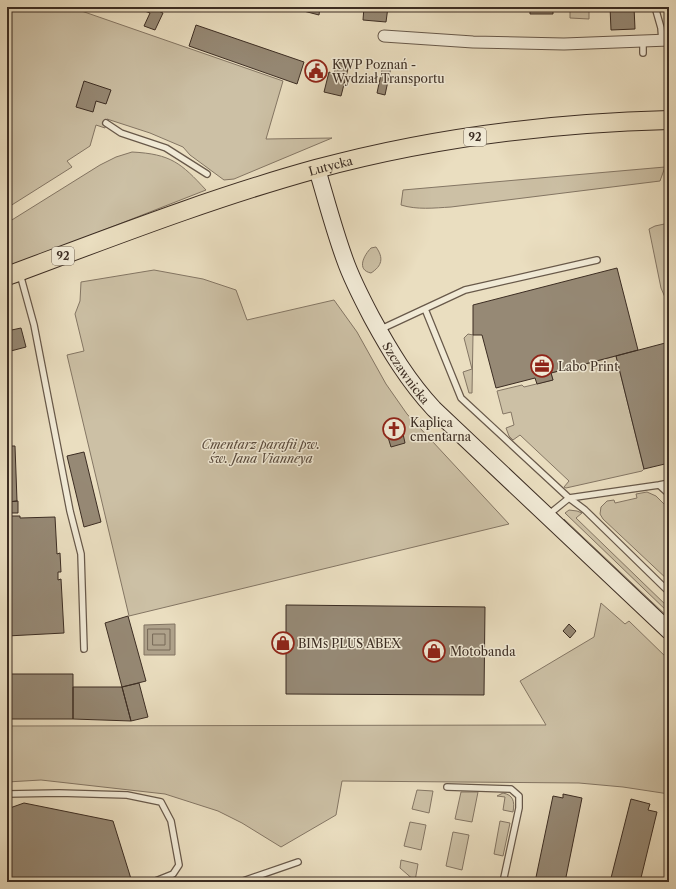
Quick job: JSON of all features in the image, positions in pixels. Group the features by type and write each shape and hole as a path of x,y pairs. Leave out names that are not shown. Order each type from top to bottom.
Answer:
{"main road":[{"name":"Lutycka","path":"13,274 252,188 317,169 402,149 474,137 546,128 669,120"}],"street":[{"path":"384,36 488,43 643,47 665,40"},
{"name":"Szczawnicka","path":"317,169 345,260 356,288 399,365 424,398 669,631"}],"lane":[{"path":"655,7 665,40"},
{"path":"106,123 121,133 166,148 207,174"},
{"path":"379,330 465,290 597,260"},
{"path":"13,274 34,325 70,511 81,554 84,649"},
{"path":"425,309 461,398 569,498 585,510 669,592"},
{"path":"547,516 569,498 669,483"},
{"path":"659,484 669,494"},
{"path":"447,787 511,789 519,796 519,808 503,882"},
{"path":"7,794 59,793 127,795 161,802 171,821 179,865 173,874 153,882"},
{"path":"240,882 298,862"}],"green space":[{"path":"7,7 70,7 283,81 266,139 332,138 234,179 224,180 190,155 183,147 150,133 107,119 105,128 96,125 90,146 67,161 72,167 7,208"},
{"path":"570,7 589,7 589,19 570,18"},
{"path":"132,152 156,155 174,162 189,173 206,190 7,268 7,223 100,165 116,157"},
{"path":"665,167 660,181 451,207 419,208 401,205 403,190"},
{"path":"669,223 669,301 667,302 661,288 649,229"},
{"path":"376,247 379,251 381,262 378,268 371,273 364,269 363,262 368,251 371,248"},
{"name":"Cmentarz parafii pw. św. Jana Vianneya","path":"154,270 203,279 236,290 247,320 334,300 357,332 386,384 407,414 509,524 129,616 67,355 84,351 75,314 80,301 81,282"},
{"path":"468,334 473,335 472,393 469,393 463,372 472,369 464,338"},
{"path":"616,356 644,469 642,471 566,488 564,487 569,481 520,435 513,440 509,436 506,428 514,425 511,412 503,414 497,391 522,385 524,387 553,380 551,373"},
{"path":"647,492 656,496 669,509 669,581 603,519 600,514 601,507 607,501 614,500 615,503 637,498 636,494"},
{"path":"569,510 582,513 576,518 669,608 669,613 565,513"},
{"path":"564,519 669,618 669,624 566,524"},
{"path":"601,603 625,624 629,621 669,660 669,794 623,787 579,783 342,781 336,815 281,847 242,823 218,811 165,794 41,780 7,782 7,726 546,725 520,681 594,637"},
{"path":"417,790 433,791 429,813 412,809"},
{"path":"461,792 478,792 472,822 455,819"},
{"path":"503,793 511,797 514,805 513,812 503,810 505,797 497,796"},
{"path":"500,821 510,823 503,856 494,854"},
{"path":"410,822 426,825 421,850 404,846"},
{"path":"453,832 469,835 462,870 446,866"},
{"path":"401,860 418,864 415,881 400,868"}],"water":[{"path":"175,624 175,655 144,655 144,625"}],"building":[{"path":"134,7 149,7 163,13 155,30 144,26 150,13"},
{"path":"288,7 320,7 319,15"},
{"path":"364,7 388,7 386,22 363,20"},
{"path":"530,7 553,7 553,14 530,14"},
{"path":"610,7 634,7 635,29 611,30"},
{"path":"196,25 304,62 297,84 189,46"},
{"path":"337,62 349,65 341,96 324,92 329,72 334,74"},
{"path":"383,65 391,67 385,95 377,93"},
{"path":"84,81 111,90 106,104 96,101 93,112 76,107"},
{"path":"617,268 638,350 551,373 553,380 537,384 535,378 496,388 482,335 473,335 473,305"},
{"path":"21,328 26,347 7,352 7,331"},
{"path":"669,342 669,463 644,469 616,356"},
{"path":"8,380 10,406 7,406"},
{"path":"7,413 9,446 7,446"},
{"name":"Kaplica cmentarna","path":"400,420 405,443 391,447 384,424"},
{"path":"7,446 15,446 17,501 7,502"},
{"path":"84,452 101,522 84,527 67,456"},
{"path":"18,501 18,513 7,513 7,502"},
{"path":"7,516 20,516 20,518 55,517 57,554 60,553 61,572 58,572 58,580 61,579 64,633 7,636"},
{"path":"286,605 485,607 484,695 286,694"},
{"path":"128,616 146,681 122,687 105,623"},
{"path":"569,624 576,631 570,638 563,631"},
{"path":"7,674 73,674 73,719 7,719"},
{"path":"139,683 148,717 131,721 122,687"},
{"path":"73,687 122,687 131,721 73,719"},
{"path":"563,794 582,798 565,882 535,882 553,796 563,798"},
{"path":"631,799 650,804 648,810 657,812 640,882 610,882"},
{"path":"24,803 113,821 132,882 7,882 7,809"}],"place":[{"name":"KWP Poznań - Wydział Transportu","path":"316,71"},
{"name":"Labo Print","path":"542,366"},
{"name":"Kaplica cmentarna","path":"394,429"},
{"name":"BIMs PLUS ABEX","path":"283,643"},
{"name":"Motobanda","path":"434,651"}]}
